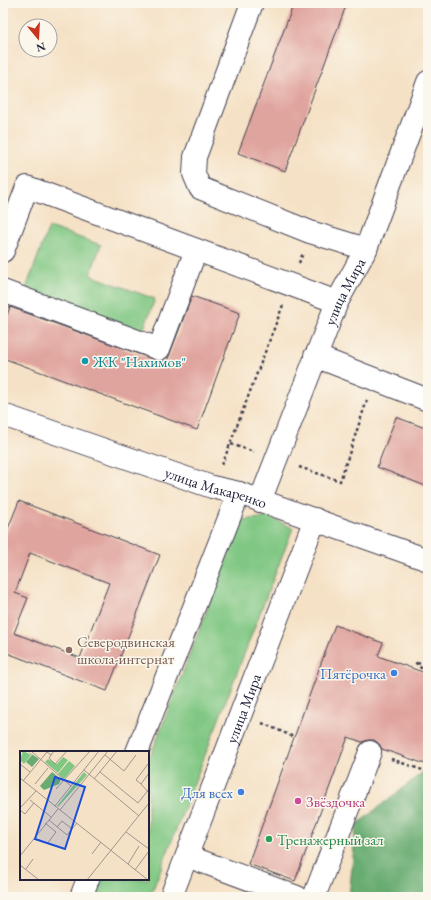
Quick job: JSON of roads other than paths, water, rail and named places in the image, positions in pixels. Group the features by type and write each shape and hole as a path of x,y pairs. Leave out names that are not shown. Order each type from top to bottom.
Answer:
{"street":[{"path":"252,3 195,157 194,174 200,188 310,232 366,249"},
{"name":"улица Мира","path":"260,501 337,302 366,249 428,82"},
{"path":"3,251 27,187 337,302"},
{"path":"3,291 160,349 196,250"},
{"path":"316,356 428,400"},
{"name":"улица Макаренко","path":"3,415 212,487 239,492 260,501 315,519 428,560"},
{"path":"137,751 239,492"},
{"name":"улица Мира","path":"171,897 315,519"},
{"path":"314,897 370,752"},
{"path":"187,856 297,897"},
{"path":"81,897 88,880"}],"place":[{"name":"ЖК \"Нахимов\"","path":"85,361"},
{"name":"Северодвинская школа-интернат","path":"69,650"},
{"name":"Пятёрочка","path":"394,673"},
{"name":"Для всех","path":"241,792"},
{"name":"Звёздочка","path":"298,801"},
{"name":"Тренажерный зал","path":"269,839"}]}
